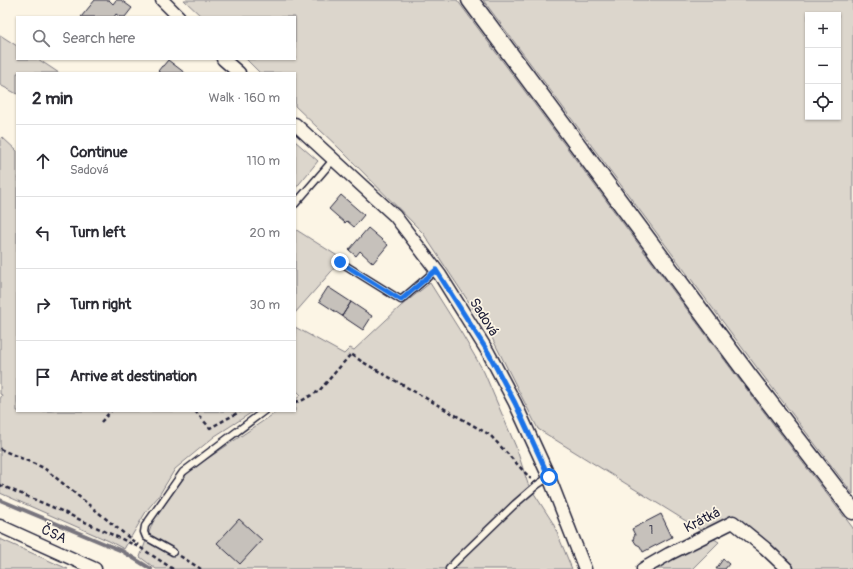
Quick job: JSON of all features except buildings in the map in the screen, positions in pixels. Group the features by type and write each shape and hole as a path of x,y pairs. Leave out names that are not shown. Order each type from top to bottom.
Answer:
{"main road":[{"path":"470,0 749,376 853,511"}],"street":[{"path":"162,0 178,16"},
{"path":"224,60 238,72"},
{"name":"Sadová","path":"296,125 395,216 436,270 488,352 515,403 549,477 585,569"},
{"name":"Krátká","path":"643,569 669,554 733,522 765,548 787,569"},
{"name":"ČSA","path":"0,526 95,569"}],"lane":[{"path":"296,203 334,159"},
{"path":"340,262 401,300 436,270"},
{"path":"173,552 146,537 144,532 145,526 184,472 263,412"},
{"path":"449,569 477,540 537,485 549,477"}],"path":[{"path":"296,402 320,392 351,354 490,435 537,485"},
{"path":"101,422 110,412"},
{"path":"196,412 210,428 239,412"},
{"path":"0,449 44,468 141,548 173,569"},
{"path":"0,485 57,509 141,548"},
{"path":"173,552 201,569"}],"shaded area":[{"path":"184,0 457,0 741,382 853,528 853,569 793,569 736,517 702,531 538,429 490,334 423,233 296,107 296,72 259,72 247,60 296,60 296,16 201,16"},
{"path":"483,0 853,0 853,494 758,369"},
{"path":"0,35 16,45 16,60 40,60 58,72 16,72 16,93 0,85"},
{"path":"2,137 16,150 16,412 252,412 215,436 175,469 158,497 147,510 124,549 0,493 0,399 2,395 0,394 0,139"},
{"path":"296,142 318,161 296,188"},
{"path":"296,230 339,257 334,263 337,265 296,312"},
{"path":"430,283 484,372 516,447 528,484 553,523 572,569 156,569 140,557 154,519 189,471 277,412 296,412 296,399 301,395 296,390 296,328 344,354 350,348 354,350 401,306"},
{"path":"711,537 719,542 692,569 652,569"},
{"path":"0,539 68,569 0,569"}],"waterway":[{"path":"0,500 122,551 151,569"}],"route":[{"path":"340,262 401,300 436,270 488,352 515,403 549,477"}]}
